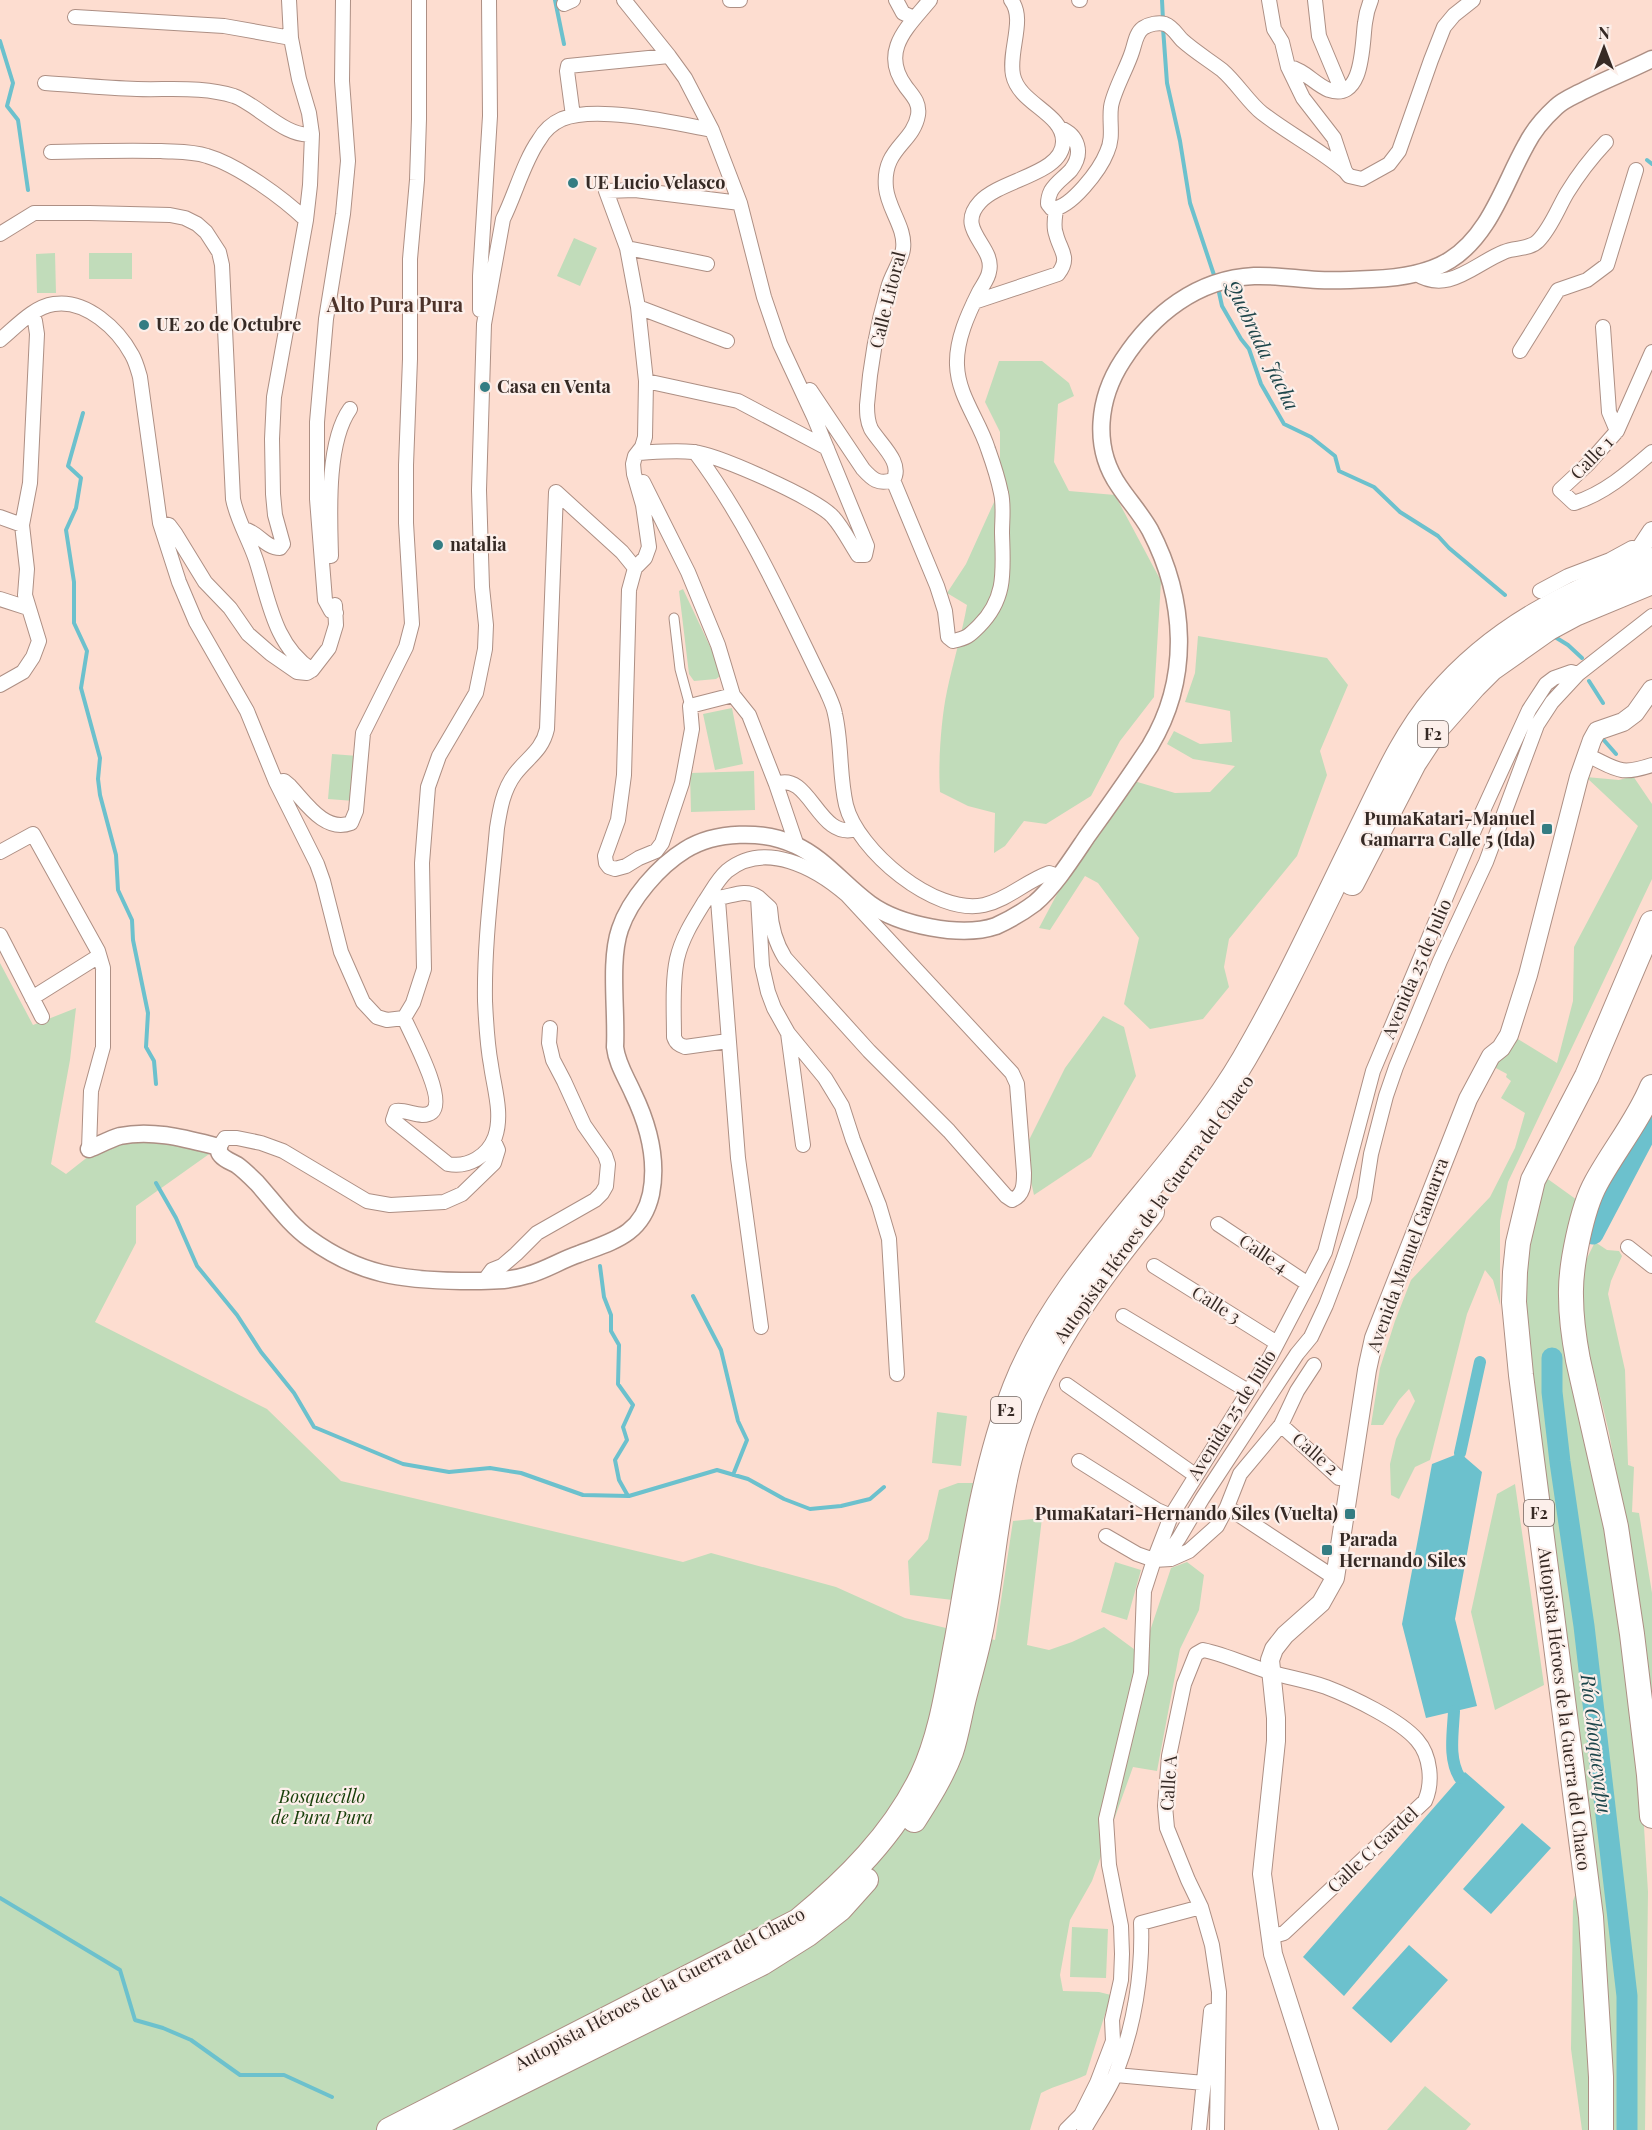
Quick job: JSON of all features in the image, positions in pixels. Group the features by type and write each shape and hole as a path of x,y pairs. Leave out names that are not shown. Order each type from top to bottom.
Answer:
{"highway":[{"name":"Autopista Héroes de la Guerra del Chaco","path":"389,2130 798,1921 830,1895 866,1858 896,1820 921,1778 936,1739 979,1515 997,1436 1017,1381 1047,1324 1073,1285 1216,1102 1243,1059 1279,993 1398,754 1435,699 1505,633 1563,598 1625,572 1646,555"},
{"name":"Autopista Héroes de la Guerra del Chaco","path":"425,2130 762,1963 808,1934 840,1909 909,1829 935,1787 951,1751 983,1622 998,1517 1010,1459 1020,1422 1062,1334 1122,1249 1220,1122 1252,1074 1414,763 1437,728 1491,669 1549,628 1575,614 1652,582"},
{"name":"Autopista Héroes de la Guerra del Chaco","path":"1601,2130 1601,2077 1591,1917 1521,1375 1514,1302 1515,1272 1518,1243 1533,1180 1587,1076 1652,922"},
{"path":"1652,1087 1645,1105 1595,1185 1583,1221 1570,1293 1573,1334 1578,1360 1616,1527 1634,1646 1652,1816"}],"main road":[{"path":"1646,555 1652,531"},
{"name":"Avenida Manuel Gamarra","path":"1329,2130 1269,1937 1262,1874 1276,1741 1270,1660 1274,1649 1285,1635 1321,1603 1335,1578 1374,1338 1468,1099 1491,1056 1501,1048 1509,1035 1528,975 1579,777 1592,740 1598,731 1623,722 1635,713 1652,689"}],"street":[{"path":"244,529 251,531 274,548 280,548 283,544 275,515 273,494 274,397 306,220 312,134 291,38 289,0"},
{"path":"336,613 331,611 325,600 317,499 316,432 326,319 344,214 348,161 342,81 343,0"},
{"path":"276,782 284,781 326,822 339,826 351,823 356,811 363,733 411,634 406,465 410,359 410,260 417,180 419,118 418,0"},
{"path":"484,324 480,310 480,284 490,116 489,0"},
{"path":"624,0 685,78 712,130 740,203 764,297 780,344 801,387 867,546 865,555 858,555 833,516 815,502 740,468 695,452 636,454"},
{"path":"730,0 740,0"},
{"path":"896,0 903,13 914,18"},
{"name":"Calle Litoral","path":"930,0 914,18 899,41 895,58 900,77 915,97 918,115 909,134 890,159 886,176 886,189 902,236 903,249 890,280 881,315 867,416 870,427 894,461 897,471 893,480 937,586 945,611 948,637 953,641 966,638 991,614 999,598 1003,567 1002,495 987,446 959,383 957,363 959,342 974,302"},
{"path":"974,302 989,273 990,264 971,225 975,208 979,202 994,191 1055,162 1063,148 1064,139 1060,128 1019,90 1014,81 1011,65 1017,15 1016,6 1011,0"},
{"path":"1269,0 1274,29 1282,42 1288,66 1304,98 1334,138 1345,171"},
{"path":"1315,0 1319,36 1342,91"},
{"path":"1288,66 1335,92 1350,86 1359,68 1365,22 1371,0"},
{"path":"1060,128 1073,135 1077,141 1078,153 1072,168 1051,190 1048,204 1052,210 1063,206 1079,192 1107,153 1112,131 1111,106 1138,33 1145,26 1168,25 1183,41 1225,72 1260,112 1327,155 1349,176 1362,179 1382,169 1394,159 1399,151 1444,27 1454,15 1473,0"},
{"path":"75,16 224,26 291,38"},
{"path":"573,116 568,66 669,56"},
{"path":"494,1140 498,1150 494,1163 462,1194 444,1202 417,1204 390,1205 367,1201 293,1156 261,1143 225,1138 219,1147 219,1152 256,1182 289,1221 309,1238 331,1253 382,1275 421,1280 484,1281 527,1276 615,1241 633,1230 647,1207 651,1192 652,1153 648,1129 639,1105 620,1068 615,1047 616,951 620,930 631,904 648,883 681,853 704,841 741,836 781,839 797,846 825,865 871,904 890,915 940,929 960,931 994,926 1011,919 1036,902 1071,860 1161,728 1177,675 1178,612 1173,590 1150,531 1139,512 1118,486 1106,459 1100,423 1103,402 1113,376 1126,355 1159,317 1193,292 1212,285 1254,276 1388,279 1437,267 1451,260 1467,247 1493,211 1526,143 1558,104 1652,59"},
{"path":"45,83 136,89 205,90 235,96 288,129 298,133 312,134"},
{"path":"404,1018 413,1003 424,969 422,863 428,787 439,756 476,693 485,649 486,625 479,490 484,324 503,219 539,139 555,122 573,116 642,117 712,130"},
{"path":"1415,273 1429,280 1447,280 1469,272 1503,252 1534,245 1548,228 1568,191 1594,154 1606,142"},
{"path":"51,152 124,150 188,152 208,156 268,189 306,220"},
{"path":"1520,351 1558,290 1587,280 1607,265 1636,170"},
{"path":"674,618 680,669 690,706 692,729 682,783 662,843 656,851 615,869 606,863 605,856 618,820 623,784 629,590 635,568 645,558 649,547 643,505 634,474 636,454 645,437 646,381 638,307 627,248 606,191 635,190 740,203"},
{"path":"974,302 1058,274 1065,266 1065,258 1055,232 1056,210"},
{"path":"0,234 34,213 170,215 186,218 206,232 219,252 222,266 235,510 244,529 281,635 288,647 312,670"},
{"path":"627,248 707,264"},
{"path":"0,340 31,314 53,304 74,304 92,313 118,334 132,356 140,377 160,523 179,582 196,622 247,711 276,782 317,864 341,952 363,1002 377,1017 387,1020 404,1018"},
{"path":"638,307 727,341"},
{"path":"0,685 23,672 33,657 39,641 28,608 25,590 27,569 22,525 30,483 37,334 35,321 31,314"},
{"path":"1603,327 1609,412 1617,431"},
{"name":"Calle 1","path":"1652,352 1617,431 1588,464 1560,490 1574,503 1589,499 1629,472 1652,452"},
{"path":"646,381 738,401 827,448"},
{"path":"801,387 809,389 872,479 879,482 893,480"},
{"path":"160,523 169,525 205,582 230,608 248,634 290,669 301,674 312,670 329,648 336,626 331,581 331,482 337,437 350,409"},
{"path":"695,452 710,471 757,551 827,692 835,713 846,806 856,829 896,873 928,895 952,905 982,905 1010,894 1040,876 1049,873 1058,876"},
{"path":"636,454 645,487 688,572 718,645 733,696 749,715 797,846"},
{"path":"404,1018 437,1097 433,1112 417,1114 396,1111 393,1116 395,1124 448,1164 465,1165 477,1159 494,1140 497,1129 498,1101 490,1064 485,987 497,828 499,810 509,784 516,773 543,745 547,729 556,492 622,552 635,568"},
{"path":"0,517 22,525"},
{"path":"1540,591 1632,548 1646,555"},
{"path":"0,599 28,608"},
{"name":"Avenida 25 de Julio","path":"1154,1560 1179,1538 1297,1354 1311,1337 1321,1316 1364,1199 1371,1154 1396,1067 1440,961 1486,862 1538,725 1552,702 1578,674 1652,616"},
{"name":"Avenida 25 de Julio","path":"1154,1560 1171,1516 1277,1343 1325,1252 1373,1071 1475,828 1529,710 1554,678 1571,672 1578,674"},
{"path":"690,706 733,696"},
{"path":"1587,755 1612,768 1630,772 1652,765"},
{"path":"776,784 786,781 795,785 830,824 847,831 856,829"},
{"path":"0,852 33,834 94,942 103,968 103,1047 91,1090 89,1149 120,1136 144,1135 171,1135 219,1147"},
{"path":"662,843 681,853"},
{"path":"728,1041 685,1047 679,1045 674,1037 676,962 684,938 713,899 746,892 758,897 770,908 771,925 785,958 869,1051 949,1131 996,1186 1012,1200 1017,1198 1024,1185 1017,1084 1012,1073 834,883 790,861 760,857 745,861 726,872 718,880 713,899 728,1041 738,1158 761,1327"},
{"path":"758,897 762,966 771,1000 788,1033 825,1078 842,1106 879,1205 889,1239 897,1374"},
{"path":"0,935 42,1017"},
{"path":"32,998 99,956"},
{"path":"484,1281 492,1270 502,1266 537,1233 595,1200 606,1186 608,1164 605,1155 584,1125 553,1060 549,1043 550,1028"},
{"path":"788,1033 802,1145"},
{"name":"Calle 4","path":"1218,1224 1308,1284"},
{"path":"1628,1247 1652,1266"},
{"name":"Calle 3","path":"1154,1266 1277,1343"},
{"path":"1123,1316 1248,1391"},
{"path":"1106,1536 1137,1554 1154,1560 1172,1559 1185,1554 1217,1526 1240,1474 1281,1425 1297,1391 1314,1365"},
{"path":"1066,1385 1195,1476"},
{"name":"Calle 2","path":"1281,1425 1339,1478 1350,1479"},
{"path":"1079,1461 1157,1510 1171,1516"},
{"path":"1227,1507 1335,1578"},
{"path":"1079,2129 1081,2115 1097,2083 1113,2041 1112,2020 1121,1980 1122,1954 1121,1926 1109,1865 1106,1820 1141,1672 1144,1591 1154,1560"},
{"name":"Calle A","path":"1217,2130 1219,1992 1212,1945 1201,1907 1167,1828 1169,1756 1184,1684 1196,1654 1203,1650 1217,1653 1271,1672"},
{"name":"Calle C Gardel","path":"1269,1937 1284,1933 1425,1801 1429,1787 1429,1768 1426,1756 1416,1738 1364,1704 1326,1687 1271,1672"},
{"path":"1079,2129 1116,2075 1137,1992 1142,1949 1141,1923 1201,1907"},
{"path":"1199,2130 1212,1991 1217,1986"},
{"path":"1116,2075 1204,2083"}],"green space":[{"path":"574,238 597,248 580,286 557,276"},
{"path":"55,253 56,293 37,293 36,254"},
{"path":"89,253 132,253 132,279 89,279"},
{"path":"999,361 1042,361 1069,383 1074,396 1058,404 1054,462 1069,491 1115,495 1161,581 1154,697 1120,741 1091,796 1046,824 1024,821 1005,846 994,853 995,813 968,806 940,792 939,768 945,702 967,605 947,593 966,564 1000,489 1000,432 985,402"},
{"path":"683,589 723,674 716,679 694,681 689,674 679,591"},
{"path":"1198,636 1327,658 1348,685 1320,751 1327,775 1297,856 1229,939 1224,967 1229,987 1203,1019 1150,1029 1124,1004 1139,938 1098,883 1085,876 1050,930 1039,928 1073,864 1134,781 1175,793 1210,792 1235,766 1193,759 1167,744 1174,731 1200,744 1232,742 1230,711 1185,702 1195,673"},
{"path":"732,708 743,764 715,770 703,714"},
{"path":"332,754 358,756 354,801 328,799"},
{"path":"754,771 755,810 691,812 690,773"},
{"path":"1633,776 1652,804 1652,879 1508,1182 1500,1221 1500,1305 1493,1280 1485,1270 1467,1314 1430,1460 1415,1467 1399,1499 1391,1495 1390,1464 1396,1439 1415,1401 1409,1389 1383,1425 1371,1425 1380,1368 1395,1321 1411,1280 1490,1197 1515,1148 1525,1113 1501,1098 1511,1081 1506,1077 1507,1074 1494,1067 1513,1036 1557,1063 1573,1001 1574,947 1638,826 1586,777 1619,780"},
{"name":"Bosquecillo de Pura Pura","path":"0,963 33,1025 76,1008 70,1060 51,1164 66,1174 108,1141 148,1134 212,1152 136,1206 136,1243 95,1322 267,1409 341,1481 683,1562 711,1553 836,1587 905,1618 995,1640 1013,1521 1042,1518 1027,1645 1049,1650 1104,1627 1142,1655 1171,1568 1187,1562 1204,1575 1199,1610 1180,1649 1157,1771 1133,1767 1092,1881 1070,1920 1060,1975 1063,1991 1099,1992 1111,1995 1086,2075 1041,2093 1030,2130 0,2130"},
{"path":"1103,1016 1124,1027 1136,1076 1091,1157 1034,1195 1024,1150 1065,1068"},
{"path":"1652,1113 1652,1127 1612,1199"},
{"path":"1545,1177 1577,1200 1567,1242 1594,1463 1624,1637 1641,1778 1648,1892 1645,2130 1635,2130 1634,1994 1616,1831 1564,1426 1557,1352 1546,1354 1546,1387 1619,1994 1619,2130 1610,2130 1524,1290 1525,1245"},
{"path":"1595,1242 1607,1250 1619,1251 1622,1256 1608,1294 1625,1370 1628,1465 1634,1467 1632,1512 1639,1513 1652,1593 1652,1695 1609,1433 1587,1343 1581,1307 1581,1276"},
{"path":"937,1412 967,1416 961,1466 932,1463"},
{"path":"958,1483 976,1483 953,1600 910,1595 908,1561 928,1539 939,1490"},
{"path":"1515,1484 1544,1685 1495,1710 1471,1612 1497,1494"},
{"path":"1115,1562 1141,1570 1127,1620 1101,1612"},
{"path":"1578,1887 1586,2005 1590,2130 1582,2130 1571,2049 1573,1901"},
{"path":"1072,1927 1108,1929 1106,1978 1070,1977"},
{"path":"1425,2086 1471,2124 1466,2130 1387,2130"}],"water":[{"path":"1460,1453 1482,1472 1455,1619 1477,1706 1426,1718 1402,1624 1432,1464"},
{"path":"1465,1772 1505,1807 1344,1996 1303,1957"},
{"path":"1522,1823 1551,1848 1491,1914 1463,1889"},
{"path":"1409,1945 1448,1980 1391,2043 1352,2008"}],"waterway":[{"path":"555,0 564,44"},
{"name":"Quebrada Jacha","path":"1162,0 1163,20"},
{"name":"Quebrada Jacha","path":"1163,28 1167,83 1180,141 1190,203 1215,278"},
{"path":"0,41 13,83 7,106 18,120 28,190"},
{"path":"1647,160 1652,164"},
{"name":"Quebrada Jacha","path":"1218,288 1222,306 1249,349 1261,384 1284,424 1311,437 1335,456 1339,471 1374,487 1400,512 1438,536 1505,595"},
{"path":"83,413 68,466 81,478 76,508 66,530 74,582 74,623 87,651 81,688 100,758 98,779 100,795 116,855 118,890 132,920 133,940 148,1013 146,1047 154,1061 156,1084"},
{"name":"Quebrada Jacha","path":"1555,637 1582,658"},
{"name":"Quebrada Jacha","path":"1589,681 1603,703"},
{"name":"Quebrada Jacha","path":"1602,736 1616,754"},
{"name":"Río Choqueyapu","path":"1593,1234 1652,1122"},
{"path":"156,1183 176,1218 197,1266 237,1315 261,1352 294,1393 314,1427 403,1464 449,1472 490,1468 521,1473 583,1495 629,1496 717,1470 748,1479 784,1499 810,1509 841,1506 870,1499 884,1487"},
{"path":"600,1266 604,1297 611,1315 611,1331 619,1345 618,1384 633,1405 623,1427 627,1440 615,1460 619,1480 628,1496"},
{"path":"693,1296 721,1350 738,1421 747,1440 733,1475"},
{"name":"Río Choqueyapu","path":"1552,1358 1552,1392 1560,1462 1584,1626 1627,1996 1627,2130"},
{"path":"1460,1453 1480,1362"},
{"path":"1454,1711 1453,1754 1456,1771 1460,1778"},
{"path":"0,1898 120,1970 135,2020 163,2028 191,2040 240,2075 284,2075 332,2097"}],"place":[{"name":"UE Lucio Velasco","path":"573,183"},
{"name":"UE 20 de Octubre","path":"144,325"},
{"name":"Casa en Venta","path":"485,387"},
{"name":"natalia","path":"438,545"},
{"name":"PumaKatari-Manuel Gamarra Calle 5 (Ida)","path":"1547,829"},
{"name":"PumaKatari-Hernando Siles (Vuelta)","path":"1350,1514"},
{"name":"Parada Hernando Siles","path":"1327,1550"}],"district":[{"name":"Alto Pura Pura","path":"395,305"}]}
